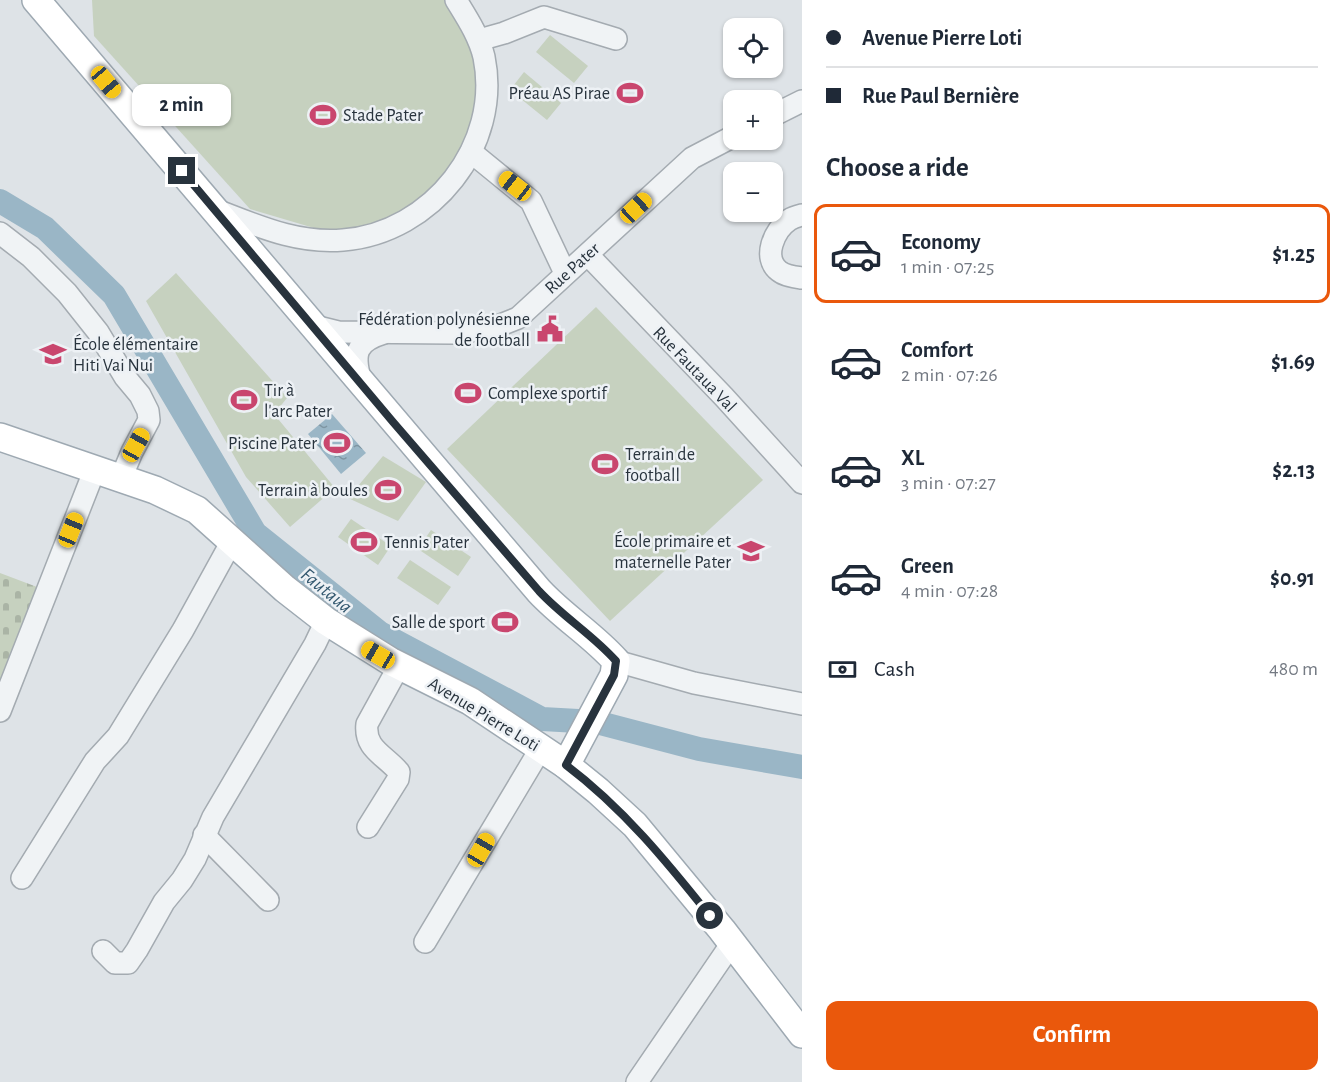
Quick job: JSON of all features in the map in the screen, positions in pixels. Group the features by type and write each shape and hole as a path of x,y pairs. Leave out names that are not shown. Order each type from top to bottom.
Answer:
{"main road":[{"path":"36,0 545,597 599,642 616,661 614,675 572,755"},
{"name":"Avenue Pierre Loti","path":"1,442 121,478 155,490 197,510 285,589 326,621 399,666 470,701 541,748 572,755 598,791 635,825 732,943 802,1034"}],"street":[{"path":"216,210 292,237 307,240 343,240 380,232 425,209 449,185 471,152 482,123 487,91 484,57 479,40 456,0"},
{"path":"479,40 544,17 616,39"},
{"path":"783,110 802,101"},
{"name":"Rue Pater","path":"314,326 338,332 452,333 493,328 518,318 692,158 723,142"},
{"path":"471,152 531,201 565,273"},
{"path":"802,214 789,220 779,230 773,240 771,251 772,262 779,271 802,278"},
{"path":"0,233 31,257 67,293 98,332 148,411 149,420 121,478"},
{"name":"Rue Fautaua Val","path":"588,255 724,397 802,483"},
{"path":"361,382 356,365 361,345 368,339 385,333"},
{"path":"0,711 95,469"},
{"path":"22,878 95,761 118,736 183,630 232,541"},
{"path":"103,951 115,963 128,963 137,950 164,902 195,860 204,836 229,790 315,644 326,621"},
{"path":"616,661 694,683 802,704"},
{"path":"368,827 399,778 399,772 368,742 366,734 367,724 399,666"},
{"path":"425,942 541,748"},
{"path":"204,836 268,900"},
{"path":"637,1082 732,943"}],"green space":[{"name":"Stade Pater","path":"92,0 450,0 476,41 478,132 429,194 386,224 348,231 314,228 250,209 94,36"},
{"path":"550,35 588,66 574,83 536,52"},
{"path":"524,72 561,103 547,120 510,90"},
{"name":"Tir à l'arc Pater","path":"176,273 285,395 287,398 274,414 335,488 290,527 246,477 146,301"},
{"name":"Terrain de football","path":"596,307 763,480 610,621 447,449"},
{"name":"Terrain à boules","path":"383,456 426,482 398,521 348,498"},
{"name":"Tennis Pater","path":"351,519 391,546 378,565 338,537"},
{"path":"431,530 471,557 458,576 418,549"},
{"path":"410,560 451,587 438,605 397,578"},
{"path":"0,573 45,590 0,702"}],"water":[{"name":"Piscine Pater","path":"332,414 366,453 341,474 308,434"}],"waterway":[{"name":"Fautaua","path":"0,201 45,228 114,295 255,533 380,633 542,719 596,722 699,749 802,767"}],"place":[{"name":"Préau AS Pirae","path":"630,93"},
{"name":"Stade Pater","path":"323,115"},
{"name":"Fédération polynésienne de football","path":"550,329"},
{"name":"École élémentaire Hiti Vai Nui","path":"53,354"},
{"name":"Complexe sportif","path":"468,393"},
{"name":"Tir à l'arc Pater","path":"244,400"},
{"name":"Piscine Pater","path":"337,443"},
{"name":"Terrain de football","path":"605,464"},
{"name":"Terrain à boules","path":"388,490"},
{"name":"Tennis Pater","path":"364,542"},
{"name":"École primaire et maternelle Pater","path":"751,551"},
{"name":"Salle de sport","path":"505,622"}],"route":[{"path":"182,171 539,591 566,617 599,642 616,661 614,675 566,765 635,825 710,916"}]}
